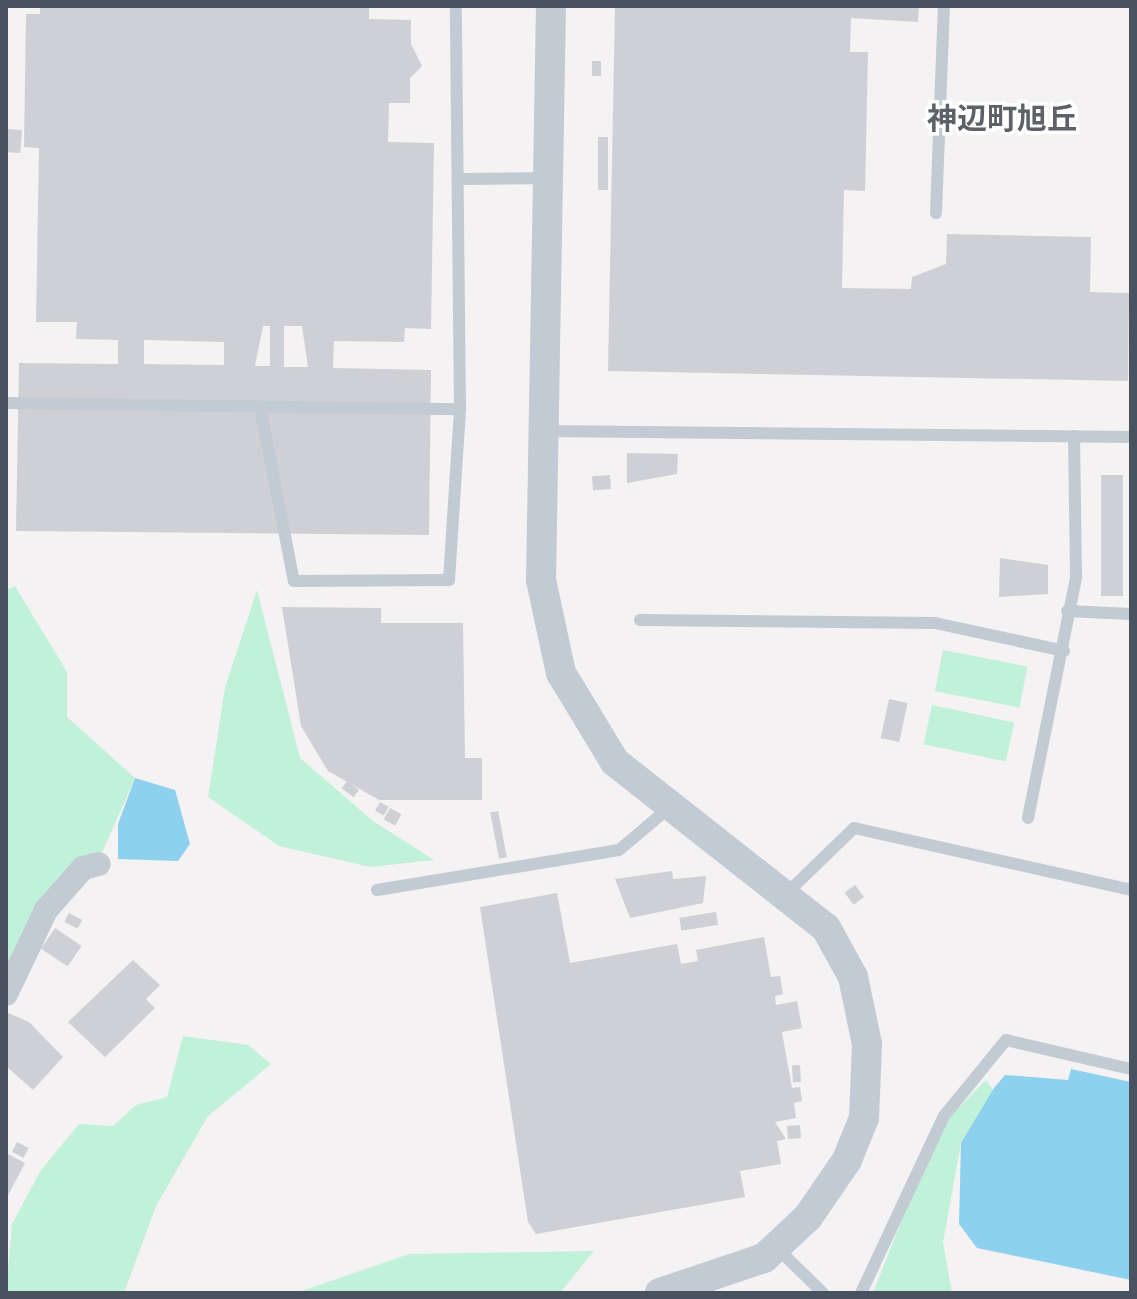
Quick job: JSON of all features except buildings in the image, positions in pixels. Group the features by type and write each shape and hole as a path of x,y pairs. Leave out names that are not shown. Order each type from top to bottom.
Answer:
{"street":[{"path":"551,6 541,580 561,673 615,762 669,808 788,892 826,928 853,977 871,1087 841,1170 777,1248 734,1271 660,1293"},
{"path":"6,994 46,910 83,868 99,864"}],"lane":[{"path":"261,412 294,581 449,580 460,409 462,179 456,6"},
{"path":"936,213 944,6"},
{"path":"462,179 548,178"},
{"path":"6,403 261,412 460,409"},
{"path":"543,431 1131,437"},
{"path":"1028,818 1064,651 1067,611 1076,577 1074,436"},
{"path":"1067,611 1131,614"},
{"path":"640,620 935,623 1064,651"},
{"path":"377,890 619,850 669,808"},
{"path":"788,892 854,828 1131,890"},
{"path":"861,1293 944,1116 1006,1040 1131,1069"},
{"path":"777,1248 823,1293"}],"green space":[{"path":"15,586 67,672 67,717 135,778 96,866 6,976 6,590"},
{"path":"257,590 300,758 373,821 434,860 370,867 279,846 208,797 225,688"},
{"path":"943,650 1027,666 1019,708 935,691"},
{"path":"932,705 1014,722 1006,762 924,744"},
{"path":"183,1036 248,1045 271,1064 208,1116 156,1206 124,1293 6,1293 12,1224 41,1170 79,1124 113,1126 136,1105 167,1097"},
{"path":"986,1080 995,1093 961,1143 943,1242 952,1293 873,1293 922,1168 950,1116"},
{"path":"594,1251 560,1293 296,1293 409,1254"}],"water":[{"path":"135,778 175,790 190,844 178,861 118,859 118,824"},
{"path":"1071,1069 1131,1082 1131,1280 977,1248 959,1224 961,1143 994,1088 1005,1075 1068,1080"}],"district":[{"name":"神辺町旭丘","path":"1002,118"}]}
